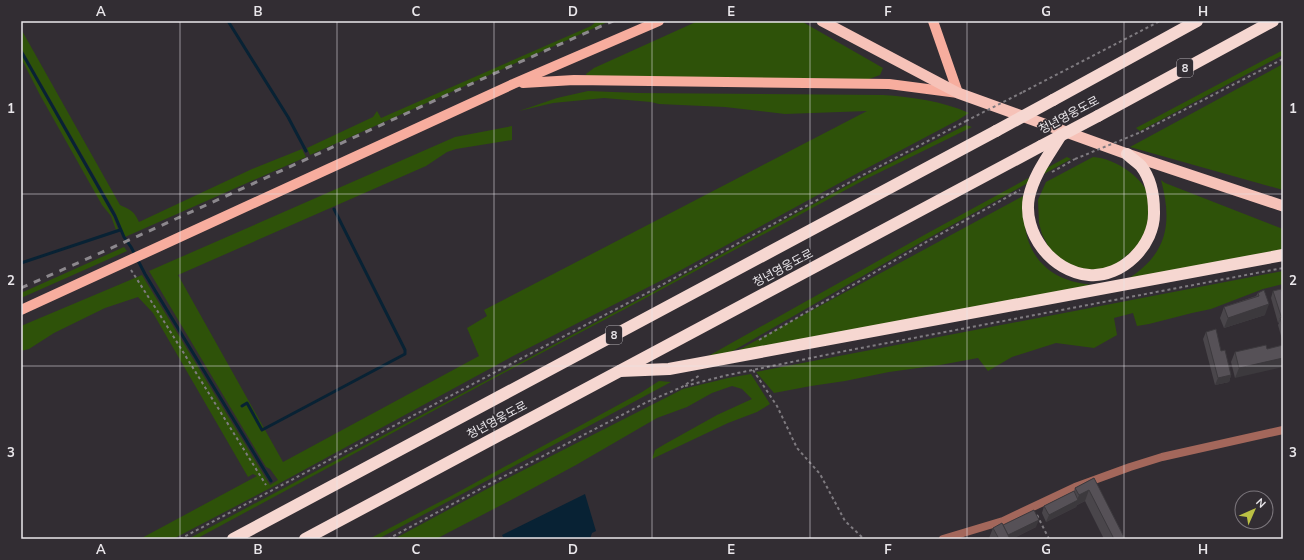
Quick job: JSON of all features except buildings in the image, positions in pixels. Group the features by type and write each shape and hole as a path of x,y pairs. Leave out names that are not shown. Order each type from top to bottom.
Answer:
{"highway":[{"path":"822,21 958,93 1127,154 1283,206"},
{"name":"청년영웅도로","path":"233,539 996,131 1197,21"},
{"name":"청년영웅도로","path":"305,539 617,372 1046,148 1061,135 1273,21"},
{"path":"1046,148 1043,164 1034,182 1029,198 1028,218 1034,235 1043,249 1055,261 1070,270 1088,275 1104,274 1118,269 1129,262 1139,253 1153,227 1154,200 1149,181 1141,166 1127,154"},
{"path":"617,372 669,369 1283,255"}],"main road":[{"path":"21,310 513,84 660,21"},
{"path":"513,84 574,80 889,84 958,93 933,21"}],"street":[{"path":"943,539 1003,521 1075,487 1130,467 1162,457 1283,430"}],"path":[{"path":"180,539 647,293 841,187 1160,21"},
{"path":"1075,159 1141,132 1283,59"},
{"path":"129,261 164,321 266,485"},
{"path":"682,386 753,370 1283,268"},
{"path":"753,370 777,406 797,448 820,474 845,521 864,539"},
{"path":"1033,507 1049,539"}],"green space":[{"path":"597,21 610,21 310,155 307,148 373,117 377,111 381,118 591,26"},
{"path":"698,21 801,21 883,68 880,75 869,79 587,77 586,74 594,68"},
{"path":"21,29 120,205 132,211 139,222 252,169 302,149 306,157 125,237 115,212 21,48"},
{"path":"1283,50 1283,55 1140,131 1136,128"},
{"path":"21,53 113,216 118,229 116,230 111,216 102,205 40,95 21,58"},
{"path":"1283,64 1283,190 1130,147"},
{"path":"588,91 638,93 883,95 927,100 948,105 969,113 672,275 515,355 280,483 173,539 140,539 257,476 253,474 248,477 153,313 138,297 105,308 54,333 29,349 21,351 21,326 142,275 270,485 278,480 270,469 266,467 149,271 455,137 512,126 512,140 456,149 447,152 426,166 178,275 283,462 479,356 467,328 487,316 484,310 867,111 785,114 725,107 659,104 604,98 553,103 519,111 557,98"},
{"path":"966,125 972,127 864,180 196,539 188,539 651,293 863,177"},
{"path":"1067,157 1071,159 925,240 712,363 703,359 926,234"},
{"path":"1093,157 1111,161 1129,171 1137,178 1148,194 1151,202 1150,210 1143,242 1110,269 1077,270 1056,257 1048,246 1042,234 1039,223 1038,200 1046,182"},
{"path":"1161,180 1165,183 1283,229 1283,251 1126,280 1140,270 1150,260 1158,249 1163,237 1166,224 1166,211 1165,196"},
{"path":"1025,195 1025,226 1028,240 1040,261 1058,276 1095,285 733,353"},
{"path":"124,247 127,251 21,298 21,293"},
{"path":"1283,271 1283,284 1263,289 1211,309 1137,326 1133,313 1114,318 1117,335 1094,348 1056,343 1012,357 988,371 978,358 889,372 774,393 756,372"},
{"path":"751,374 770,404 757,412 728,423 652,459 655,450 665,444 717,415 752,399 742,389 732,386 712,393 687,407 657,418 576,465 436,539 394,539 498,483 683,389"},
{"path":"659,381 671,382 378,539 369,539 642,392"}],"water":[{"path":"585,494 596,531 592,533 590,539 504,539 502,535"}],"waterway":[{"path":"228,21 288,117 306,151"},
{"path":"21,51 115,216 124,237 145,274 271,481"},
{"path":"242,406 247,403 262,430 405,354 405,350 334,209"},
{"path":"21,263 120,230"}],"railway":[{"path":"21,288 613,21"}]}
